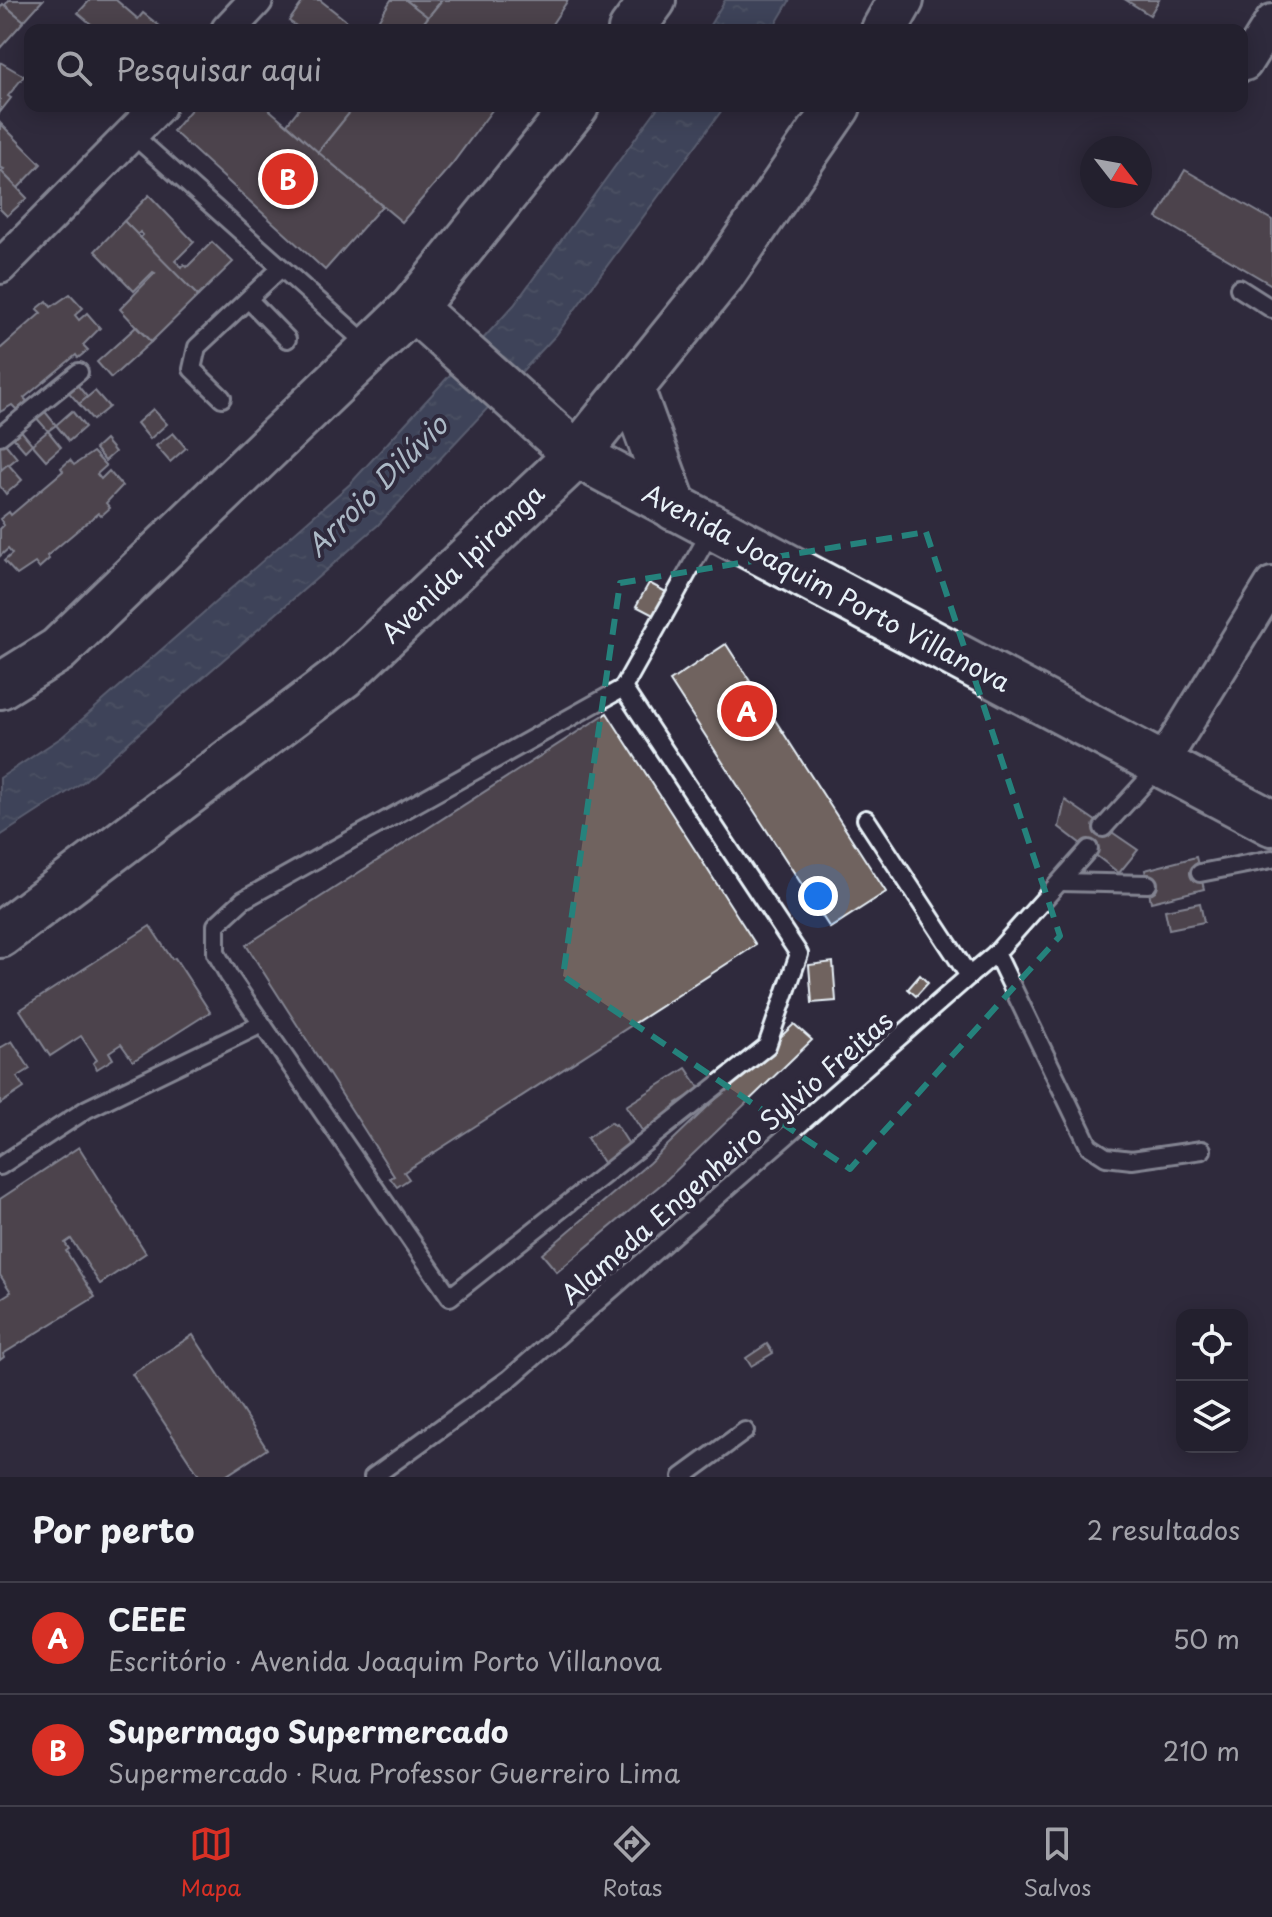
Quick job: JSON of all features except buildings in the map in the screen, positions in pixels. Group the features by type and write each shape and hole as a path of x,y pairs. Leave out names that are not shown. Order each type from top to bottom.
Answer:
{"main road":[{"path":"635,24 653,0"},
{"path":"887,24 901,0"},
{"path":"0,686 58,650 413,308 571,112"},
{"name":"Avenida Ipiranga","path":"0,935 343,676 577,455 722,275 834,112"},
{"name":"Avenida Joaquim Porto Villanova","path":"413,308 577,455 1272,823"},
{"path":"631,388 694,518"}],"street":[{"path":"234,24 256,0"},
{"path":"1248,59 1272,21"},
{"path":"0,267 154,112"},
{"path":"1162,763 1272,584"}],"lane":[{"path":"133,135 372,349"},
{"path":"222,398 192,369 197,347 281,268"},
{"path":"1239,288 1272,309"},
{"path":"249,300 287,339"},
{"path":"0,436 79,372"},
{"path":"623,688 799,954 767,1046 450,1297 216,953 216,925 243,900 623,688 694,518"},
{"path":"1103,828 1162,763"},
{"path":"866,819 969,976"},
{"name":"Alameda Engenheiro Sylvio Freitas","path":"373,1477 509,1379 996,953 1089,849"},
{"path":"1200,873 1272,859"},
{"path":"1061,882 1148,884"},
{"path":"996,953 1089,1146 1106,1157 1132,1160 1202,1150"},
{"path":"0,1166 87,1109 262,1024"},
{"path":"682,1477 745,1431"}],"highlighted area":[{"path":"926,532 1060,936 850,1169 563,976 620,583"}],"water":[{"path":"725,0 790,0 776,24 711,24"},
{"name":"Arroio Dilúvio","path":"655,112 721,112 556,335 378,525 83,782 0,836 0,778 62,737 350,484 514,305"}],"place":[{"name":"Supermago Supermercado","path":"288,179"},
{"name":"CEEE","path":"747,711"}]}
